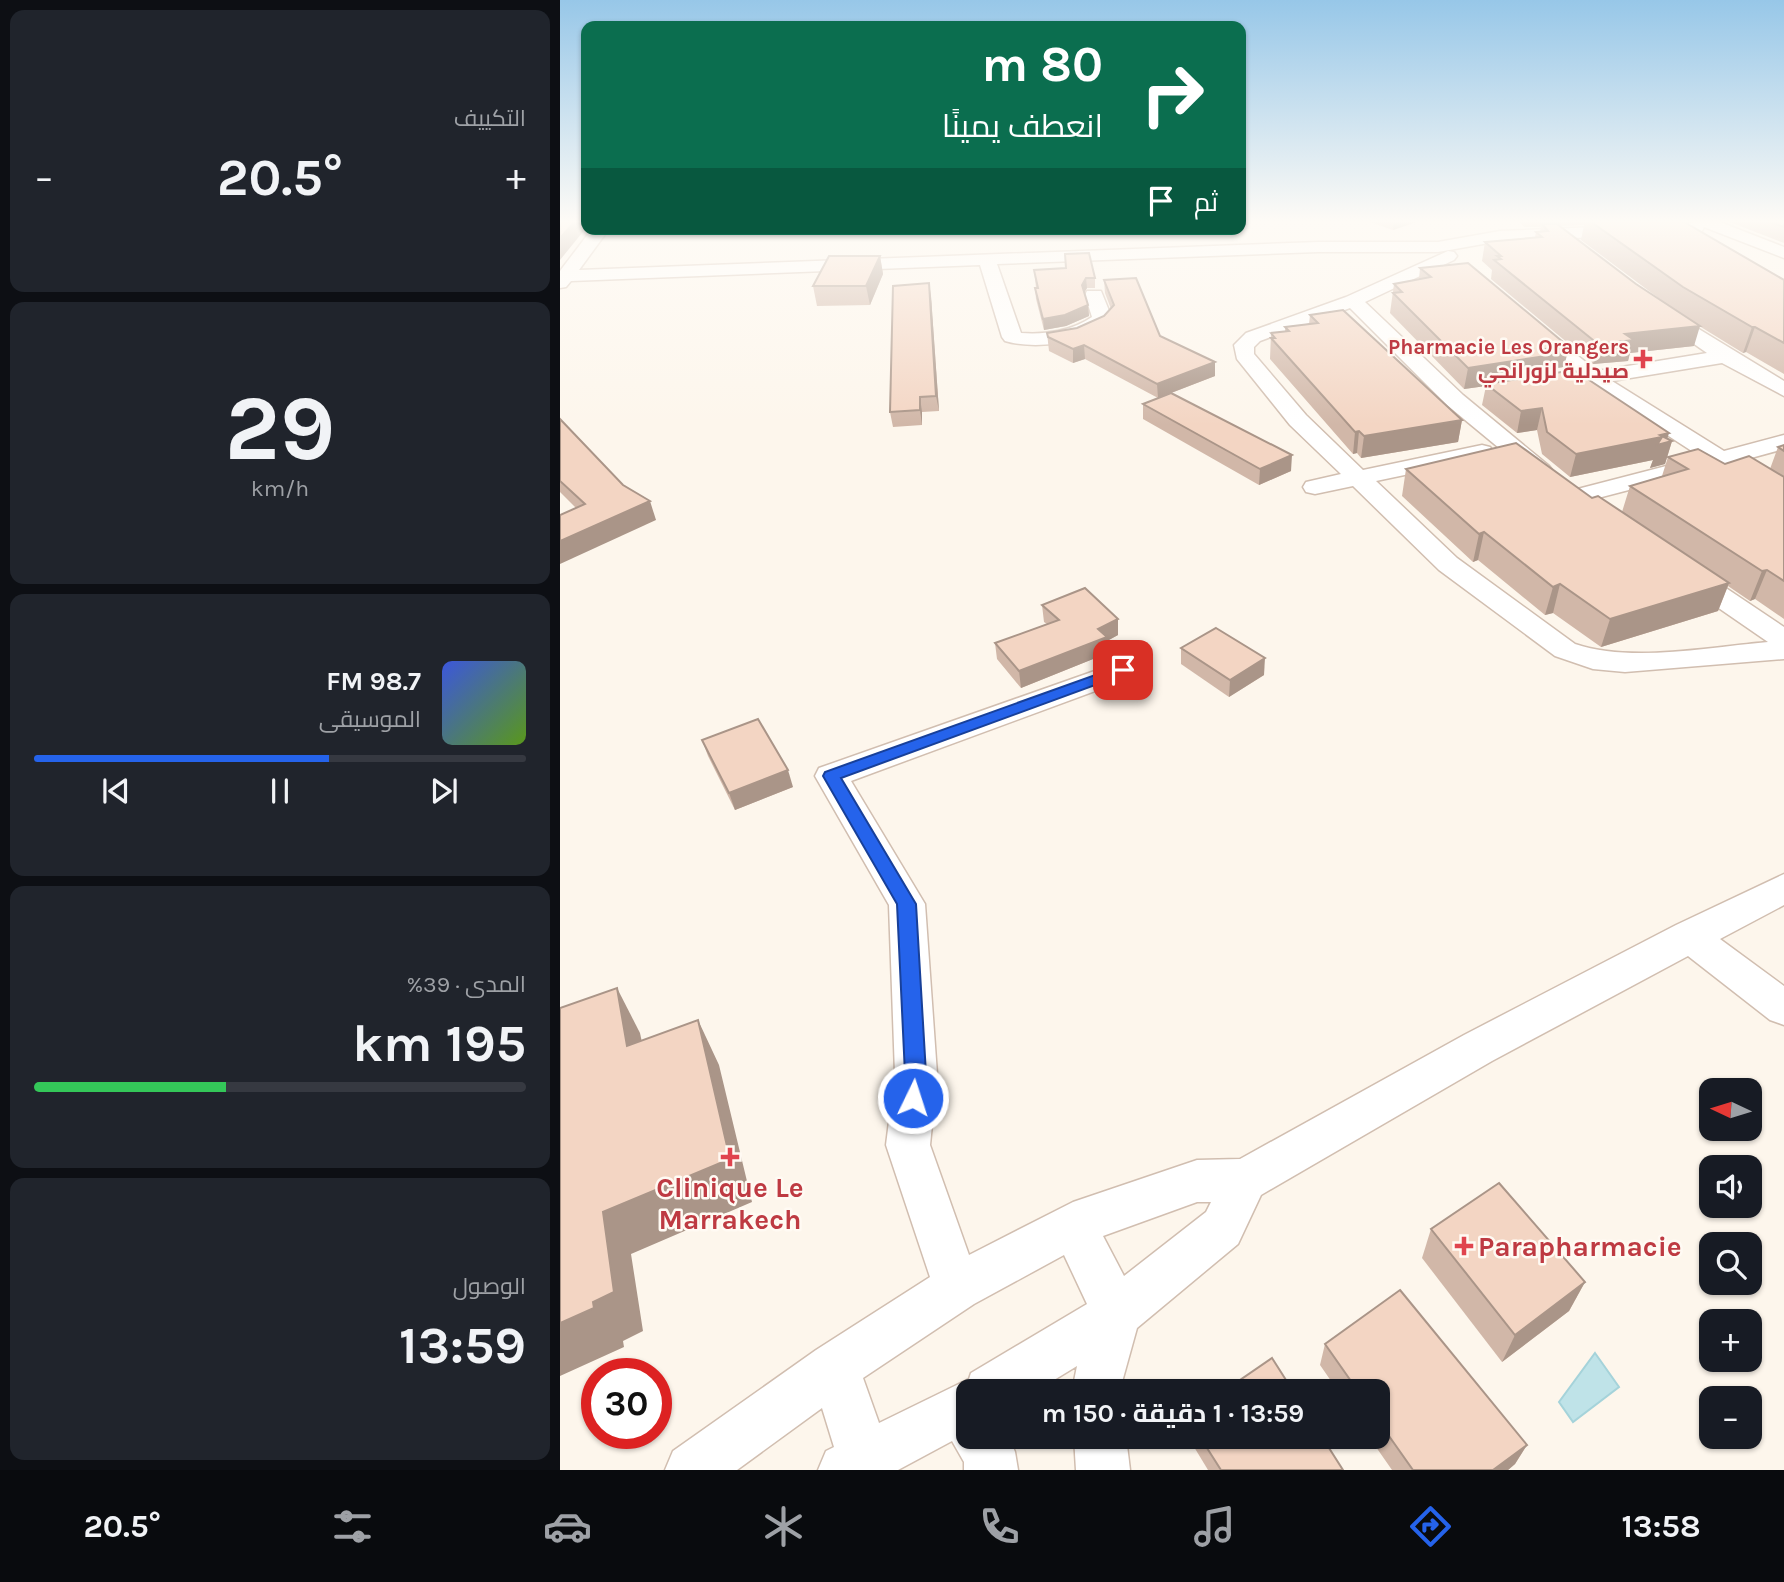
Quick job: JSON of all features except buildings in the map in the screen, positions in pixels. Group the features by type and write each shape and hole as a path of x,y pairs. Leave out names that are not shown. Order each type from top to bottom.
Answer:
{"street":[{"path":"997,288 1012,337 1018,340 1051,337 1096,325 1102,318 1094,295"},
{"path":"1374,288 1353,301 1254,337 1246,342 1242,349 1258,374 1298,420 1448,564 1553,642 1578,656 1593,660 1625,663 1784,650"},
{"path":"1353,301 1455,400 1508,446 1596,512"},
{"path":"1647,302 1725,356 1784,390"},
{"path":"1516,314 1594,379 1784,499"},
{"path":"1569,383 1725,356"},
{"path":"1455,400 1480,397"},
{"path":"1575,497 1784,442"},
{"path":"1315,487 1508,446"},
{"path":"1670,563 1784,640"},
{"path":"957,1287 908,1145 916,1074 907,904 831,776 1123,670"},
{"path":"692,1470 834,1368 957,1287 1073,1224 1197,1181 1245,1180 1394,1094 1784,888"},
{"path":"1689,936 1784,1008"},
{"path":"1021,1379 1117,1313 1222,1228 1245,1180"},
{"path":"1073,1224 1117,1313 1098,1379"},
{"path":"834,1368 855,1465 956,1420"},
{"path":"988,1449 991,1470"},
{"path":"1102,1449 1103,1470"}],"water":[{"path":"1595,1353 1619,1387 1573,1422 1559,1402"}],"place":[{"name":"Pharmacie Les Orangers صيدلية لزورانجي","path":"1643,359"},
{"name":"Clinique Le Marrakech","path":"730,1157"},
{"name":"Parapharmacie","path":"1464,1246"}],"route":[{"path":"913,1098 916,1074 907,904 831,776 1123,670"}]}
